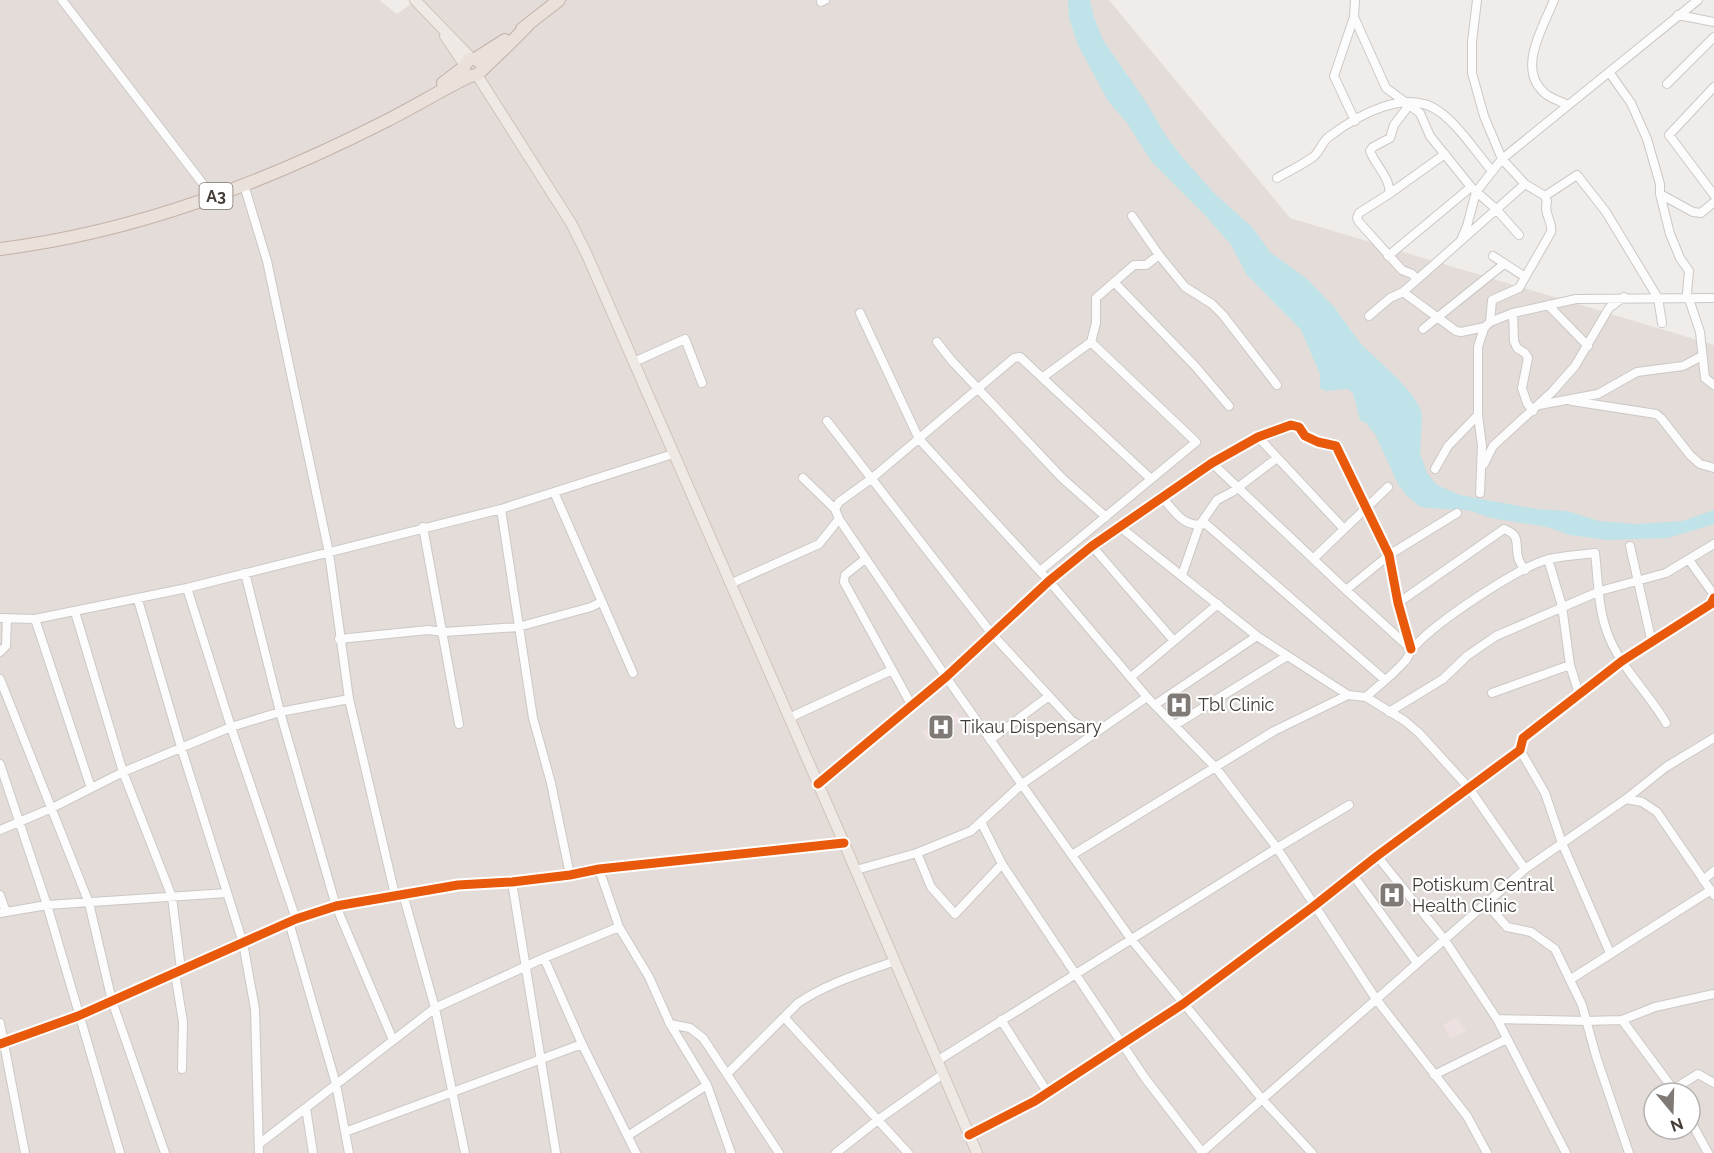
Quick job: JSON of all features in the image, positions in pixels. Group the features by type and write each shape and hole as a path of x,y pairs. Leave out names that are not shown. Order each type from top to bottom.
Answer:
{"highway":[{"name":"A3","path":"0,249 58,240 150,218 213,197 294,165 388,120 418,102 511,43 527,26 559,0"}],"main road":[{"path":"415,0 472,67 571,223 856,870 977,1153"}],"street":[{"path":"62,0 213,197"},
{"path":"1355,0 1354,17 1334,76 1355,120"},
{"path":"1477,0 1472,42 1472,73 1484,116 1502,159 1525,184 1545,196 1547,202 1545,208 1552,227 1519,288 1492,300 1487,324 1478,347 1478,415 1482,446 1480,493"},
{"path":"1554,0 1531,62 1538,86 1548,96 1568,105"},
{"path":"1388,256 1474,189 1502,159 1697,0"},
{"path":"1678,15 1714,22"},
{"path":"1354,17 1386,88 1420,113 1430,136 1474,189 1519,235"},
{"path":"1667,84 1714,35 1706,23 1697,18"},
{"path":"1609,72 1631,103 1647,139 1660,184 1660,194 1670,234 1680,258 1689,271 1687,293 1700,332 1705,378 1714,385"},
{"path":"1714,90 1670,135 1714,195"},
{"path":"1277,178 1316,155 1321,145 1329,137 1355,120 1394,103 1418,103 1439,111 1492,171"},
{"path":"1389,194 1388,183 1370,151 1390,138 1394,125 1409,104"},
{"path":"1417,279 1412,274 1401,270 1357,218 1359,213 1445,154"},
{"path":"1545,196 1577,175 1606,212 1658,298 1662,323"},
{"path":"1369,316 1390,297 1403,292 1525,184"},
{"path":"244,185 267,261 328,553 349,699 399,894 435,1008 465,1153"},
{"path":"1461,240 1467,226 1474,189"},
{"path":"1660,194 1693,212 1701,213 1714,202"},
{"path":"1132,216 1185,287 1212,304 1223,315 1277,385"},
{"path":"1043,377 1091,342 1096,323 1096,298 1134,265 1146,264 1159,255"},
{"path":"1493,256 1525,276"},
{"path":"1423,328 1504,264"},
{"path":"1114,282 1195,366 1228,406"},
{"path":"1403,292 1456,331 1461,332 1513,313 1576,299 1714,298"},
{"path":"1481,473 1493,446 1535,408 1575,366 1609,308 1624,297"},
{"path":"1548,305 1588,346"},
{"path":"860,312 919,439 1049,580 1148,697 1216,768 1276,848 1376,999 1467,1116 1487,1153"},
{"path":"1513,313 1514,341 1517,348 1528,358 1522,388 1527,403 1535,408 1598,394 1637,372 1683,366 1702,356"},
{"path":"634,362 685,339 702,383"},
{"path":"937,342 1062,478 1106,517"},
{"path":"1040,572 1196,442 1091,342"},
{"path":"835,509 839,502 871,479 1014,358 1020,357 1151,479"},
{"path":"1566,400 1656,414 1689,455 1700,464 1714,468"},
{"path":"1435,469 1448,446 1478,415"},
{"path":"827,421 992,634 1072,721 1094,733"},
{"path":"818,784 946,677 1049,580 1092,546 1212,463 1258,437 1291,425 1299,427 1305,436 1336,446 1389,555 1398,603 1412,649"},
{"path":"1258,437 1344,529"},
{"path":"0,652 6,646 3,618 35,619 138,600 501,509 673,454"},
{"path":"1182,575 1199,526 1217,500 1277,458"},
{"path":"1212,463 1313,560 1412,649"},
{"path":"803,478 835,509 839,519 946,677 1131,939 1262,1099 1312,1153"},
{"path":"1313,560 1388,488"},
{"path":"554,492 633,673"},
{"path":"1162,497 1184,522 1193,527 1206,525 1214,531 1385,680"},
{"path":"501,509 533,718 551,783 570,875"},
{"path":"1346,590 1389,555 1457,513"},
{"path":"730,584 819,544 839,519"},
{"path":"423,527 459,724"},
{"path":"1120,527 1257,636 1348,695 1366,697 1419,733 1469,788 1526,869"},
{"path":"1398,603 1504,528 1510,530 1516,538 1517,555 1525,570"},
{"path":"1389,712 1443,679 1480,646 1562,606 1600,591 1666,573 1714,544"},
{"path":"1092,546 1174,641"},
{"path":"1630,546 1652,643"},
{"path":"1366,697 1408,658 1412,649 1428,633 1470,602 1548,559 1595,553 1607,633 1622,661 1657,706 1666,723"},
{"path":"866,559 845,575 844,582 912,706"},
{"path":"1548,559 1562,606 1570,665 1579,694"},
{"path":"969,1135 1048,1093 1183,1004 1520,750 1523,738 1622,661 1711,604 1714,598 1712,592 1689,560"},
{"path":"245,573 280,712 336,906 393,1040"},
{"path":"187,588 292,921 336,1084 349,1153"},
{"path":"138,600 243,943 255,1009 259,1148"},
{"path":"339,639 428,630 444,632 518,627 591,607 601,602"},
{"path":"1131,677 1218,604"},
{"path":"75,612 123,771 172,897 183,1022 182,1069"},
{"path":"35,619 91,788"},
{"path":"1156,704 1257,636"},
{"path":"1175,725 1287,656"},
{"path":"1492,693 1570,665"},
{"path":"789,718 892,670"},
{"path":"0,679 89,903 112,1001 165,1153"},
{"path":"1072,855 1274,731 1348,695"},
{"path":"990,740 1049,696"},
{"path":"856,870 917,854 971,831 1022,783 1148,697"},
{"path":"0,830 52,808 123,771 231,727 280,712 349,699"},
{"path":"981,822 1002,864 1145,1078 1202,1152 1526,869 1626,799 1666,767 1713,741"},
{"path":"1520,750 1545,793 1562,843 1610,953"},
{"path":"0,764 47,905 120,1153"},
{"path":"1571,979 1712,892 1658,812 1642,802 1626,799"},
{"path":"937,1061 1276,848 1349,805"},
{"path":"3,1043 78,1016 292,921 336,906 458,885 512,882 599,869 844,843"},
{"path":"917,854 931,887 954,914 1002,864"},
{"path":"1377,856 1444,939 1497,1019 1566,1153"},
{"path":"599,869 619,927 648,976 670,1024 707,1085 731,1153"},
{"path":"1703,880 1714,871"},
{"path":"1353,874 1417,963"},
{"path":"512,882 542,1058 555,1153"},
{"path":"0,895 3,913 47,905 227,893"},
{"path":"1486,903 1507,927 1532,932 1555,949 1582,1005 1596,1056 1629,1153"},
{"path":"259,1148 336,1084 435,1008 544,958 619,927"},
{"path":"544,958 582,1044 636,1153"},
{"path":"727,1074 783,1017 811,995 832,984 895,961"},
{"path":"1497,1019 1622,1020 1655,1007 1714,994"},
{"path":"783,1017 908,1153"},
{"path":"1001,1020 1048,1093"},
{"path":"1622,1020 1668,1081"},
{"path":"0,1023 25,1153"},
{"path":"670,1024 690,1028 697,1032 779,1153"},
{"path":"1434,1076 1507,1039"},
{"path":"345,1132 582,1044"},
{"path":"836,1153 879,1119 943,1074"},
{"path":"1689,1081 1698,1074 1714,1083"},
{"path":"629,1135 707,1085"},
{"path":"306,1108 313,1153"}],"shaded area":[{"path":"0,0 379,0 397,14 416,0 1109,0 1290,218 1714,345 1714,1153 0,1153"},
{"name":"Tbl Clinic","path":"1178,692 1190,711 1178,719 1172,711 1175,708 1169,701"},
{"name":"Tikau Dispensary","path":"955,711 961,721 928,741 922,732"},
{"name":"Potiskum Central Health Clinic","path":"1392,884 1403,896 1393,905 1382,893"},
{"path":"1457,1017 1466,1031 1451,1039 1443,1025"}],"water":[{"path":"1068,0 1090,0 1103,40 1182,157 1215,194 1253,228 1270,252 1307,279 1334,307 1361,344 1412,395 1422,415 1420,453 1427,473 1437,485 1460,495 1536,509 1567,511 1599,521 1636,524 1683,521 1714,510 1714,524 1668,538 1607,540 1570,535 1547,527 1491,518 1468,510 1419,506 1398,484 1375,434 1366,423 1360,420 1353,393 1347,389 1325,391 1320,388 1320,374 1301,330 1247,275 1231,245 1205,215 1151,161 1127,123 1108,101 1078,45 1069,18"}],"cycle path":[{"path":"818,784 946,677 1049,581 1092,546 1212,463 1258,437 1291,425 1299,427 1305,436 1336,446 1389,555 1398,603 1411,649"},
{"path":"969,1135 1035,1101 1183,1004 1520,750 1523,738 1622,661 1711,604 1714,598"},
{"path":"0,1044 78,1016 296,919 336,906 458,885 512,882 599,869 844,843"}],"place":[{"name":"Tbl Clinic","path":"1179,705"},
{"name":"Tikau Dispensary","path":"941,727"},
{"name":"Potiskum Central Health Clinic","path":"1392,895"}]}
